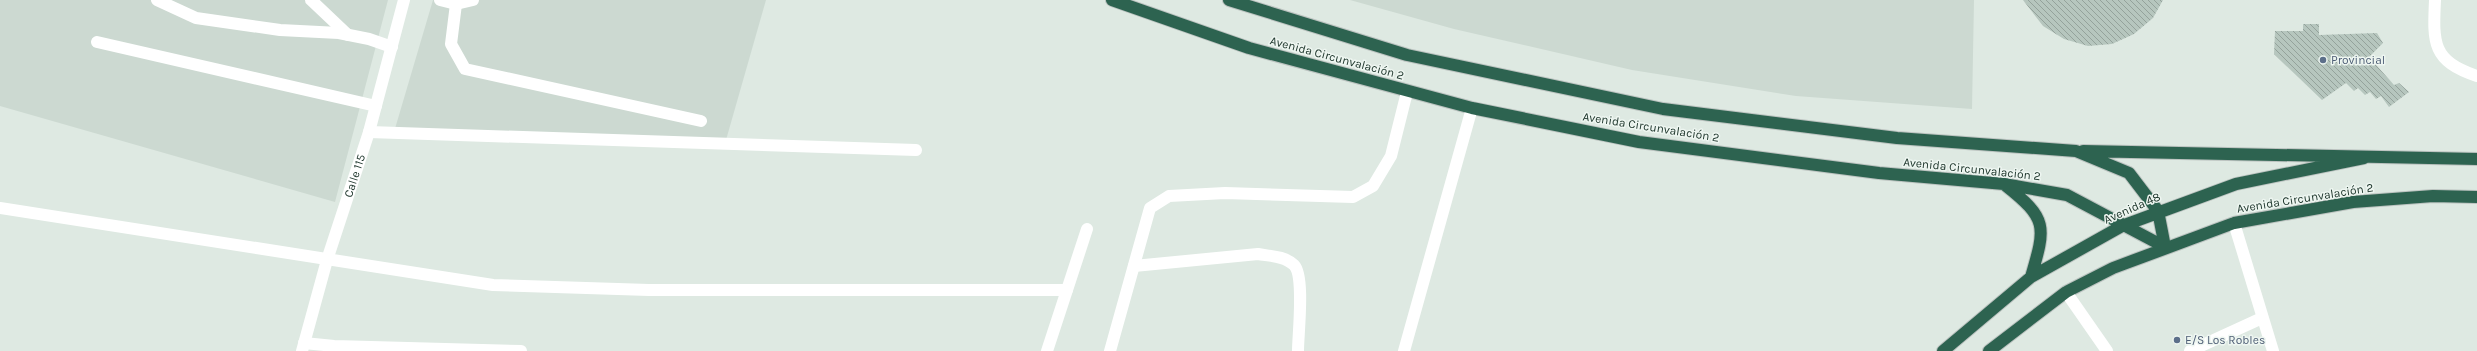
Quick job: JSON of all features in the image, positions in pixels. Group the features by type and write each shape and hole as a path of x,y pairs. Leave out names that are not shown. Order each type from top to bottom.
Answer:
{"highway":[{"name":"Avenida Circunvalación 2","path":"1112,0 1249,48 1472,108 1639,142 1879,173 2004,184 2067,195 2122,226 2165,247 2234,224 2353,202 2433,196 2477,197"},
{"name":"Avenida Circunvalación 2","path":"1229,0 1408,55 1663,109 1897,138 2076,151 2129,173 2158,211 2165,247"},
{"path":"2076,151 2364,158 2477,159"},
{"name":"Avenida 48","path":"1943,351 2031,277 2122,226 2158,211 2236,184 2364,158"},
{"path":"2004,184 2030,205 2041,222 2042,241 2031,277"},
{"path":"1989,351 2066,292 2113,268 2165,247"}],"street":[{"path":"157,0 196,18 280,30 348,35 369,39 392,46"},
{"path":"311,0 348,35"},
{"name":"Calle 115","path":"303,347 327,260 369,132 404,0"},
{"path":"440,0 456,4 473,0"},
{"path":"2435,0 2434,29 2441,57 2457,69 2477,76"},
{"path":"456,4 451,44 465,69 701,121"},
{"path":"97,42 376,106"},
{"path":"1110,351 1150,208 1169,196 1225,193 1353,197 1373,186 1391,156 1408,92"},
{"path":"1404,351 1472,108"},
{"path":"369,132 916,150"},
{"path":"0,208 493,285 649,290 1067,290"},
{"path":"2234,224 2273,351"},
{"path":"1047,351 1086,229"},
{"path":"1134,266 1258,254 1278,257 1294,265 1299,277 1298,351"},
{"path":"2066,292 2107,351"},
{"path":"2190,351 2262,318"},
{"path":"303,347 333,349 522,351"}],"shaded area":[{"path":"0,0 388,0 335,202 0,106"},
{"path":"433,0 766,0 724,147 394,132"},
{"path":"1350,0 1974,0 1972,109 1796,96 1632,70 1454,29"}],"building":[{"path":"2023,0 2163,0 2153,18 2134,34 2112,44 2088,46 2064,39 2043,26"},
{"name":"Provincial","path":"2303,24 2319,24 2319,35 2377,33 2383,43 2369,57 2394,85 2399,83 2409,92 2389,107 2381,96 2376,99 2370,92 2365,95 2358,88 2354,91 2346,83 2322,100 2274,54 2275,31 2303,31"}],"place":[{"name":"Provincial","path":"2323,60"},
{"name":"E/S Los Robles","path":"2177,340"}]}
